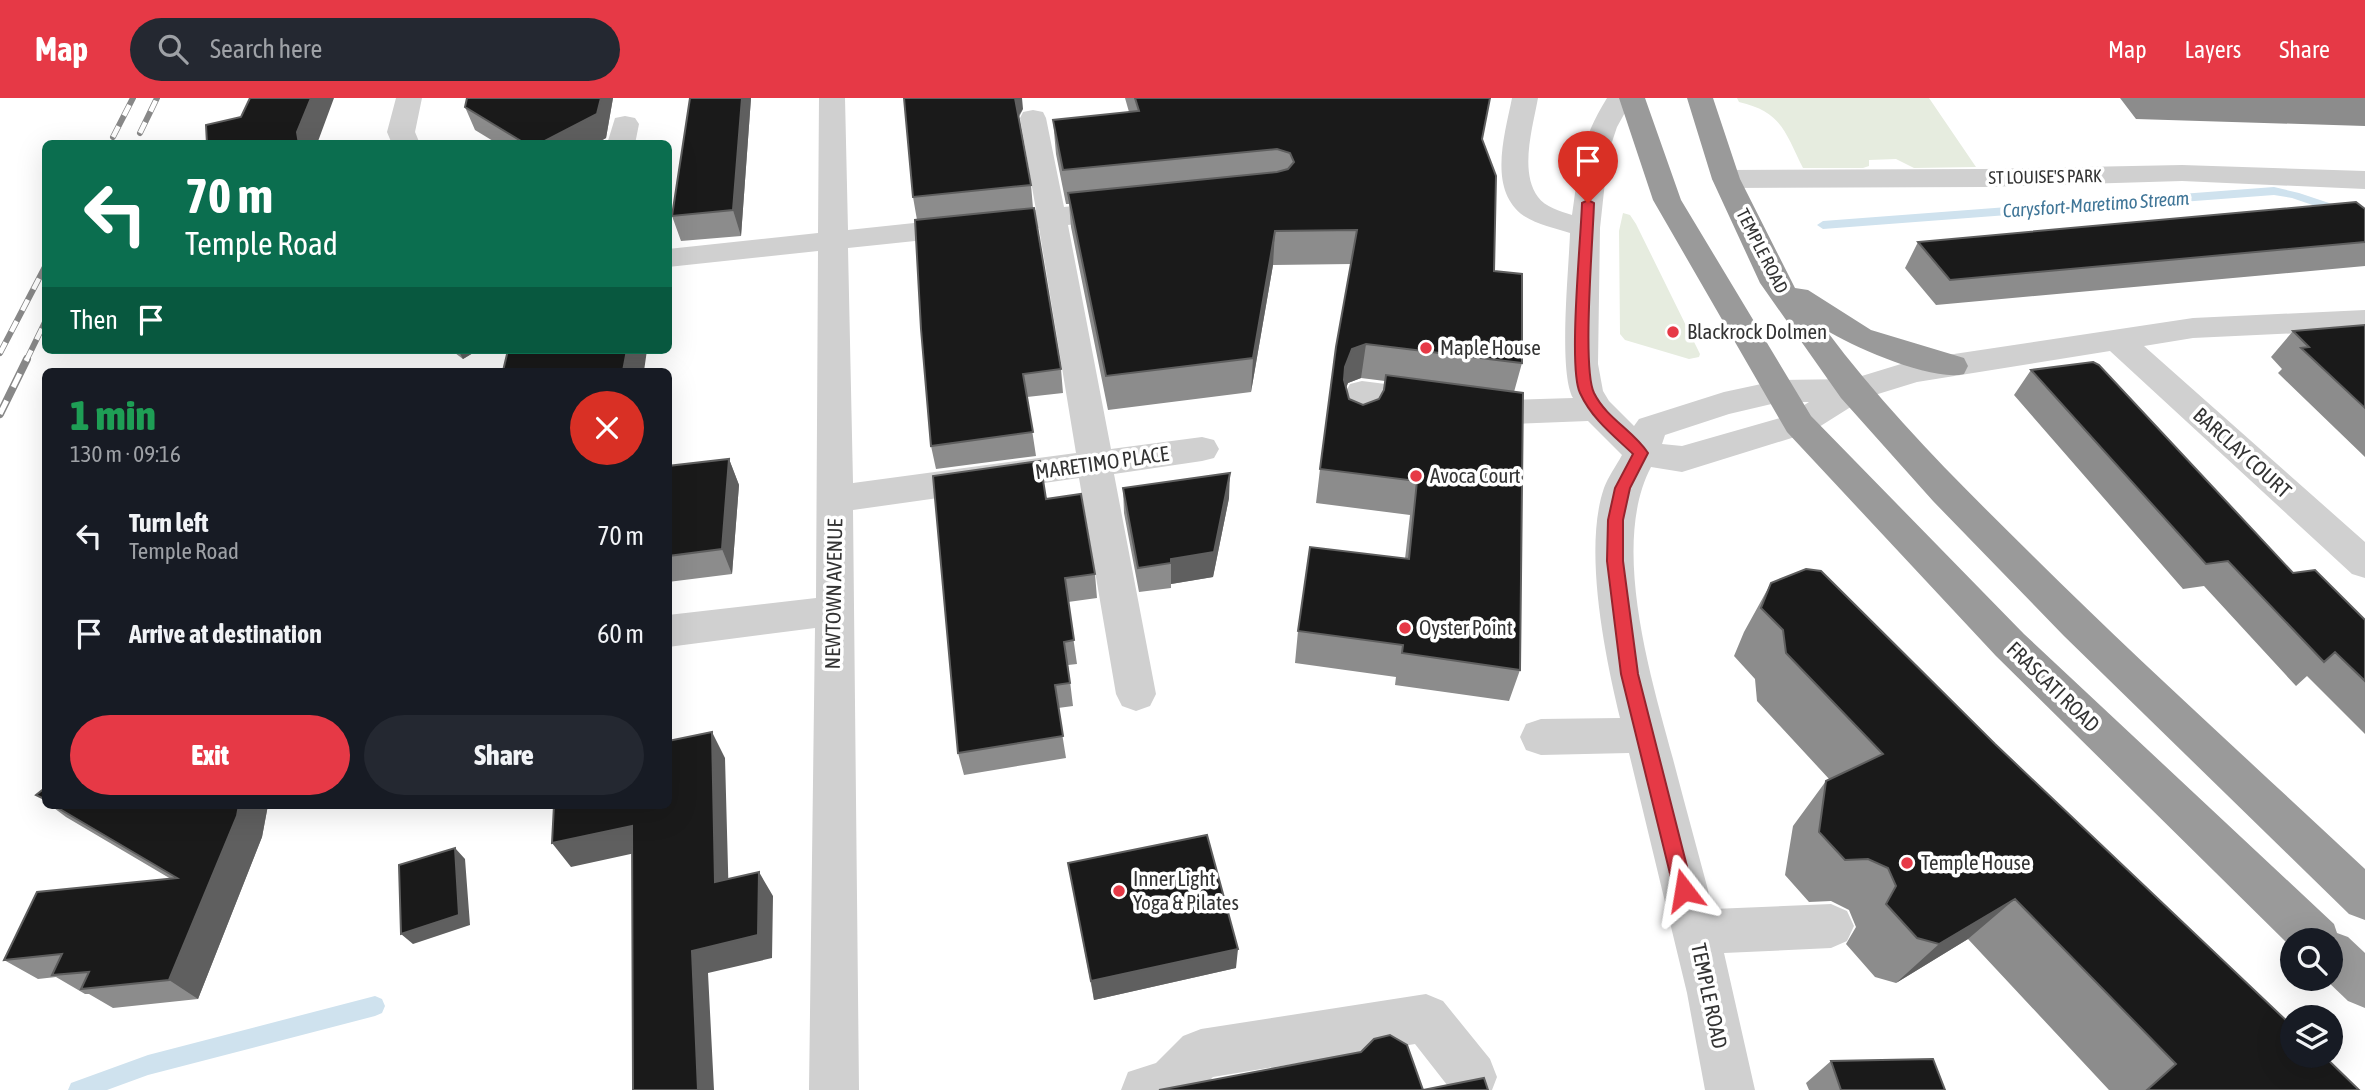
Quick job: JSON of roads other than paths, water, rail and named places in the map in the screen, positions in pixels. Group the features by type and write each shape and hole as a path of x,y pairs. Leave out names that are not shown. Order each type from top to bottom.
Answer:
{"highway":[{"path":"1632,98 1667,200 1789,408"},
{"name":"TEMPLE ROAD","path":"1700,98 1726,178 1775,283 1853,390"},
{"path":"1775,283 1860,337 1952,366"},
{"path":"1853,390 1946,492 2078,625 2365,899"},
{"name":"FRASCATI ROAD","path":"1789,408 2010,646 2305,928"},
{"path":"2343,964 2365,985"}],"street":[{"path":"404,140 401,132 409,98"},
{"name":"NEWTOWN AVENUE","path":"832,98 835,499 834,1090"},
{"path":"1525,98 1516,155 1517,185 1529,205 1550,217 1585,228"},
{"path":"1620,98 1603,127 1594,154 1585,228 1582,364 1586,391 1596,409 1641,453 1682,459 1789,408 1914,371 2119,342 2193,328 2365,320"},
{"path":"1033,118 1094,442 1094,464 1136,694"},
{"name":"ST LOUISE'S PARK","path":"1726,178 1984,178 2182,173 2365,180"},
{"path":"672,258 1144,208"},
{"name":"BARCLAY COURT","path":"2119,342 2365,564"},
{"path":"1359,424 1362,392 1511,412 1596,409"},
{"name":"MARETIMO PLACE","path":"835,499 1202,449"},
{"name":"TEMPLE ROAD","path":"1641,453 1622,488 1616,520 1615,561 1630,674 1711,993 1730,1090"},
{"path":"672,631 833,611"},
{"path":"1541,737 1645,735"},
{"path":"1695,932 1831,926"},
{"path":"1146,1090 1169,1086 1201,1054 1426,1018 1472,1077"}],"waterway":[{"name":"Carysfort-Maretimo Stream","path":"1823,225 2274,191 2295,195 2365,219"},
{"name":"Carysfort-Maretimo Stream","path":"78,1090 148,1065 375,1006"}],"railway":[{"path":"113,137 133,98"},
{"path":"140,133 157,98"},
{"path":"0,353 42,273"},
{"path":"26,361 42,328"},
{"path":"0,414 27,359"}],"place":[{"name":"Blackrock Dolmen","path":"1673,332"},
{"name":"Maple House","path":"1426,348"},
{"name":"Avoca Court","path":"1416,476"},
{"name":"Oyster Point","path":"1405,628"},
{"name":"Temple House","path":"1907,863"},
{"name":"Inner Light Yoga & Pilates","path":"1119,891"}]}
